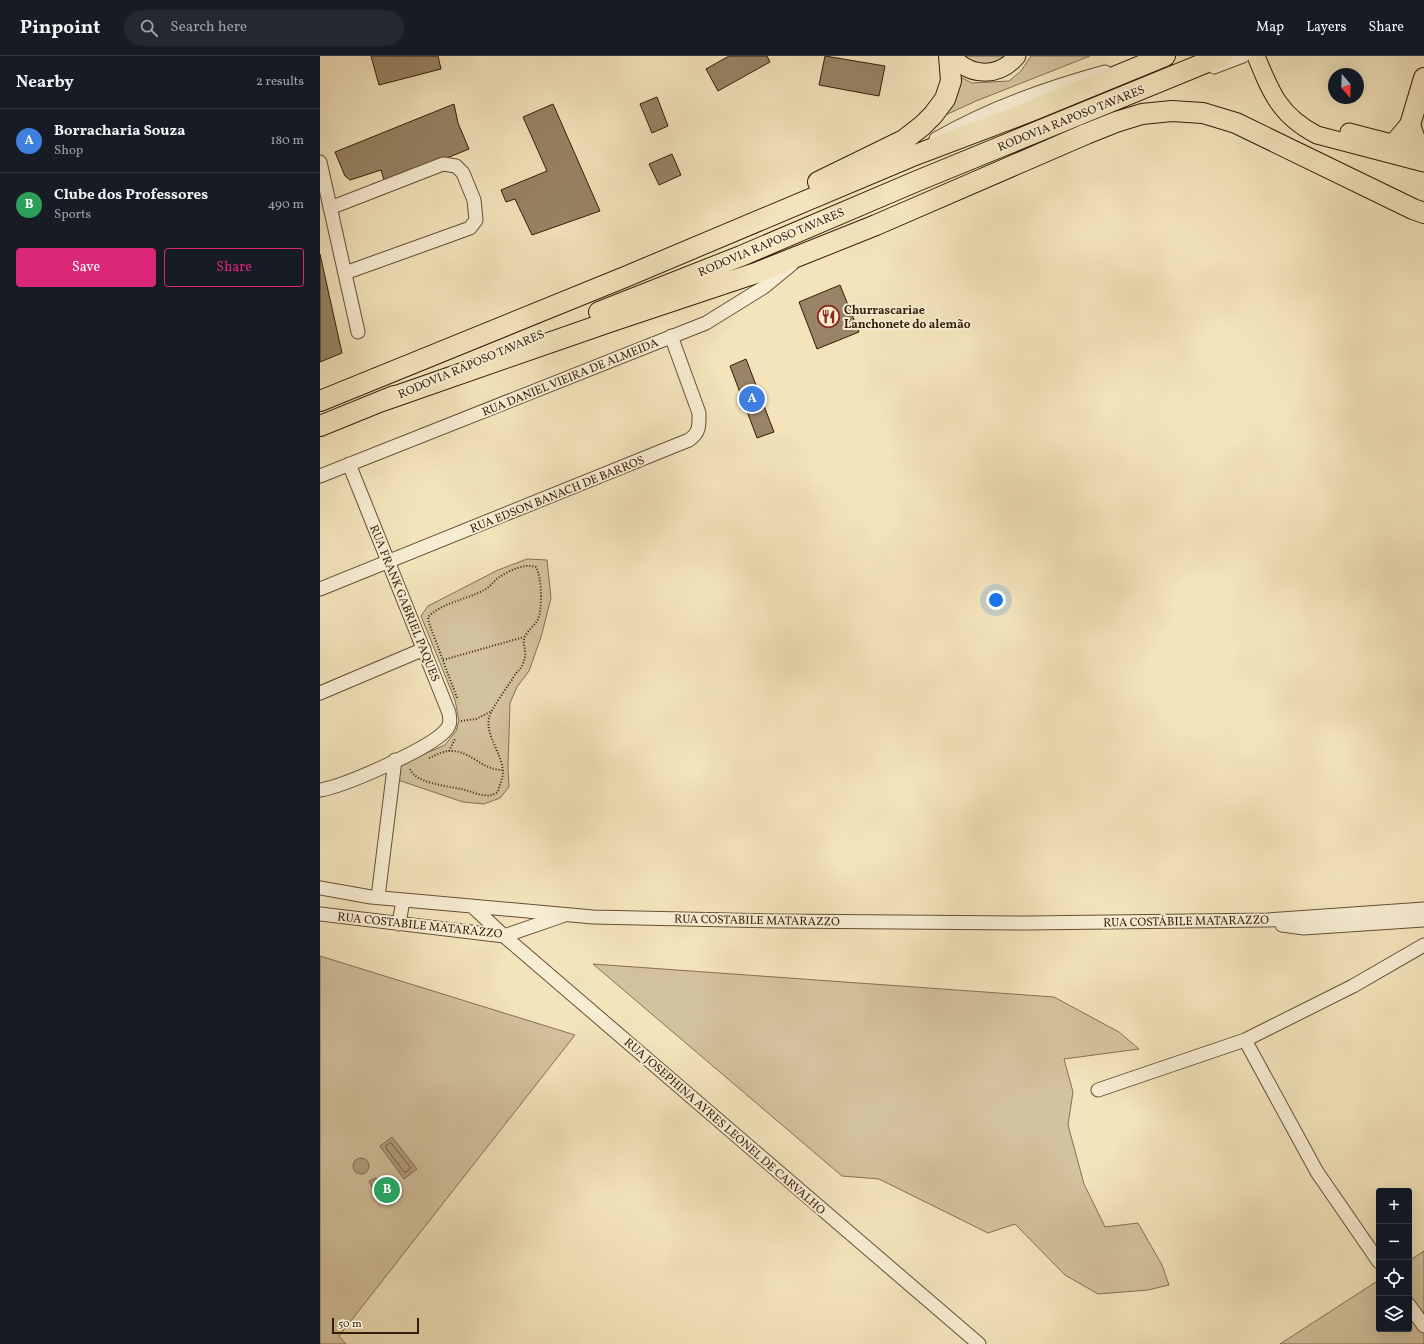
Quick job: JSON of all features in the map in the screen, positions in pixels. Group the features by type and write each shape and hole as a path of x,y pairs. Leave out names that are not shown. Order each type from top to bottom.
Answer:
{"highway":[{"path":"520,320 579,288 753,214 904,140 933,116 945,99 951,81 950,56"},
{"name":"RODOVIA RAPOSO TAVARES","path":"320,426 566,324 619,305 741,256 916,181 1222,56"},
{"name":"RODOVIA RAPOSO TAVARES","path":"320,401 625,277 898,162 1031,111 1163,57"},
{"path":"1394,144 1410,125 1424,78"},
{"path":"382,401 612,321 756,273 876,225 1086,134 1116,122 1142,114 1172,111 1204,113 1236,123 1414,209 1424,212"},
{"path":"1410,125 1422,154"}],"main road":[{"path":"950,56 958,63 971,70 985,72 1000,70 1012,62 1017,56"},
{"path":"1256,56 1263,75 1281,107 1303,128 1317,135 1371,150 1422,154"},
{"path":"1290,117 1394,144 1422,154"},
{"path":"1371,150 1384,148 1394,144"}],"street":[{"path":"1134,92 1217,66 1242,56"},
{"path":"320,162 358,332"},
{"path":"330,208 443,164 456,166 463,173 474,200 476,220 470,228 344,273"},
{"name":"RUA DANIEL VIEIRA DE ALMEIDA","path":"320,476 706,323 764,287 806,253"},
{"name":"RUA EDSON BANACH DE BARROS","path":"320,589 689,440 696,434 699,424 699,413 671,336"},
{"name":"RUA FRANK GABRIEL PAQUES","path":"349,464 430,664 449,713 451,723 436,739 395,760"},
{"path":"320,693 424,649"},
{"path":"320,790 356,778 395,760"},
{"path":"378,897 395,760"},
{"name":"RUA COSTABILE MATARAZZO","path":"320,888 403,900 593,917 779,921 948,922"},
{"path":"399,924 403,900"},
{"name":"RUA JOSEPHINA AYRES LEONEL DE CARVALHO","path":"472,906 504,936 979,1344"},
{"name":"RUA COSTÁBILE MATARAZZO","path":"948,922 1028,923 1254,920 1424,909"},
{"name":"RUA COSTABILE MATARAZZO","path":"320,914 504,936 566,914"},
{"path":"1254,920 1304,928 1424,920"},
{"path":"1098,1090 1245,1040 1353,986 1424,945"},
{"path":"1245,1040 1317,1172 1378,1260"},
{"path":"1412,1309 1424,1326"}],"path":[{"path":"412,766 409,769 412,774 426,781 439,785 462,789 478,794 492,795 498,792 503,774 490,733 488,719 524,662 524,637 538,620 540,611 541,580 536,567 521,567 506,573 485,590 444,606 428,617 459,704"},
{"path":"430,664 524,637"},
{"path":"461,725 461,719 476,719 492,711"},
{"path":"449,751 456,736"},
{"path":"426,759 449,751 457,751 468,755 491,769 502,770"}],"shaded area":[{"path":"962,56 1012,56 999,65 974,64"},
{"path":"1031,56 1090,56 976,101 939,118 957,96 958,76 972,83 1009,81 1021,71"},
{"path":"527,559 547,560 551,598 541,637 529,671 517,687 510,703 508,768 509,787 500,798 484,804 463,802 398,780 398,774 401,766 445,745 456,731 459,721 455,700 421,616 428,606 498,570"},
{"path":"320,956 575,1035 339,1336 346,1344 320,1344"},
{"path":"593,964 1054,997 1119,1032 1139,1049 1064,1059 1073,1092 1068,1125 1084,1184 1105,1227 1138,1223 1162,1265 1169,1285 1148,1290 1098,1294 1065,1275 1015,1224 988,1233 879,1179 842,1176"},
{"path":"1424,1251 1424,1344 1280,1344 1376,1282 1376,1332 1412,1332 1412,1259"}],"water":[{"path":"392,1137 417,1169 404,1179 380,1146"},
{"path":"361,1158 367,1160 369,1166 367,1172 361,1174 355,1172 353,1166 355,1160"},
{"path":"376,1178 386,1183 392,1191 384,1199 377,1197 369,1181"}],"building":[{"path":"371,56 438,56 441,69 379,85"},
{"path":"729,56 767,56 770,62 718,91 706,69"},
{"path":"825,56 885,66 879,96 819,85"},
{"path":"657,97 668,126 652,133 640,104"},
{"path":"454,104 458,123 469,149 385,183 381,170 350,180 345,176 335,152"},
{"path":"553,104 600,211 532,235 515,199 506,202 501,190 547,171 523,117"},
{"path":"672,154 681,175 659,185 649,164"},
{"path":"320,254 342,353 320,362"},
{"name":"Churrascariae Lanchonete do alemão","path":"840,285 859,332 817,349 799,302"},
{"path":"746,359 774,432 757,438 730,366"}],"place":[{"name":"Churrascariae Lanchonete do alemão","path":"829,317"},
{"name":"Borracharia Souza","path":"752,399"},
{"name":"Clube dos Professores","path":"387,1190"}]}
